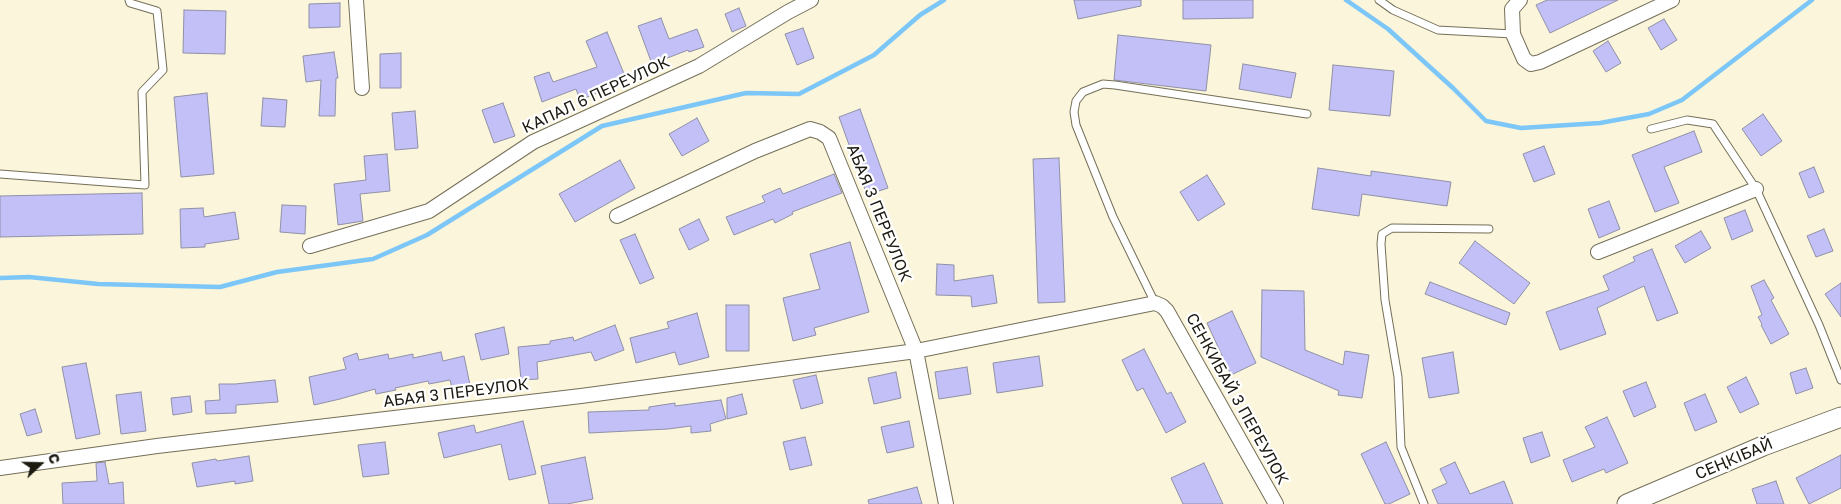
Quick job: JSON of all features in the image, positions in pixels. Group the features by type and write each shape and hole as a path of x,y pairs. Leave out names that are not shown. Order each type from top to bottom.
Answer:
{"street":[{"path":"356,0 362,88"},
{"name":"КАПАЛ 6 ПЕРЕУЛОК","path":"310,246 429,211 533,142 699,66 811,0"},
{"path":"1520,0 1512,9 1513,34 1524,59 1531,64 1540,62 1672,0"},
{"name":"АБАЯ 3 ПЕРЕУЛОК","path":"617,216 755,151 810,129 820,132 829,138 916,351 946,504"},
{"path":"1598,252 1756,189"},
{"name":"СЕНКИБАЙ 3 ПЕРЕУЛОК","path":"1155,303 1167,311 1276,504"},
{"name":"АБАЯ 3 ПЕРЕУЛОК","path":"0,468 157,446 581,396 916,351 1155,303"},
{"name":"СЕҢКІБАЙ","path":"1627,504 1763,446 1841,417"}],"lane":[{"path":"0,174 145,185 142,92 163,70 157,11 130,3 130,0"},
{"path":"1379,0 1393,10 1438,30 1513,34"},
{"path":"1155,303 1113,216 1076,125 1074,112 1076,101 1083,92 1103,84 1115,85 1307,114"},
{"path":"1651,130 1687,120 1714,124 1756,189 1819,325 1841,380"},
{"path":"1424,504 1401,447 1398,377 1385,300 1382,234 1392,228 1489,229"}],"building":[{"path":"1074,0 1141,0 1141,6 1078,19"},
{"path":"1183,0 1253,0 1253,18 1183,19"},
{"path":"1547,0 1618,0 1550,33 1536,5"},
{"path":"340,3 340,27 309,28 309,4"},
{"path":"739,8 746,26 732,32 725,14"},
{"path":"184,10 226,11 225,54 183,53"},
{"path":"661,18 669,39 697,29 704,47 689,52 688,50 652,64 638,26"},
{"path":"1664,19 1677,40 1661,50 1648,28"},
{"path":"803,28 814,58 797,65 785,34"},
{"path":"607,32 627,81 580,100 576,89 542,102 534,77 549,72 553,82 597,67 586,41"},
{"path":"1118,35 1211,45 1206,91 1114,80"},
{"path":"1608,41 1621,63 1606,72 1593,51"},
{"path":"334,52 338,78 336,78 335,116 319,116 321,80 306,82 303,56"},
{"path":"401,53 401,88 380,88 380,54"},
{"path":"1243,64 1296,73 1291,98 1239,89"},
{"path":"1333,65 1394,71 1390,116 1329,110"},
{"path":"207,93 214,174 181,177 174,97"},
{"path":"263,98 287,100 285,127 261,126"},
{"path":"503,103 515,136 494,143 482,110"},
{"path":"860,109 888,188 867,195 839,117"},
{"path":"415,111 418,148 395,150 392,113"},
{"path":"1763,114 1782,141 1761,156 1742,129"},
{"path":"697,118 709,141 682,156 669,134"},
{"path":"1694,131 1702,152 1664,167 1679,203 1655,212 1632,155"},
{"path":"1544,146 1555,174 1534,182 1523,154"},
{"path":"387,154 390,191 360,194 363,221 338,225 334,184 366,180 364,156"},
{"path":"1059,158 1065,302 1038,303 1033,159"},
{"path":"620,160 635,188 575,222 559,194"},
{"path":"1814,167 1824,192 1809,198 1799,173"},
{"path":"1318,168 1371,176 1371,171 1451,182 1447,206 1362,194 1359,216 1312,209"},
{"path":"834,174 842,193 792,212 793,214 775,223 773,219 734,235 726,217 765,202 762,196 780,188 783,194"},
{"path":"1207,175 1225,204 1198,221 1180,192"},
{"path":"142,193 143,234 0,237 0,196"},
{"path":"1609,201 1620,229 1599,238 1588,209"},
{"path":"282,205 306,206 305,234 280,232"},
{"path":"203,208 204,217 235,212 239,239 205,244 205,247 181,248 180,209"},
{"path":"1745,210 1753,231 1732,240 1724,218"},
{"path":"699,219 709,240 689,250 679,229"},
{"path":"1824,229 1833,251 1816,257 1807,236"},
{"path":"1701,231 1711,248 1685,263 1675,246"},
{"path":"635,234 654,278 640,284 620,240"},
{"path":"1475,241 1530,283 1514,304 1459,263"},
{"path":"850,242 869,312 814,328 816,335 793,341 783,298 820,289 810,254"},
{"path":"1652,249 1678,313 1657,321 1644,286 1597,308 1606,334 1560,350 1546,312 1609,290 1603,276 1635,261 1633,257"},
{"path":"937,264 954,265 954,281 993,275 997,303 972,307 971,296 936,295"},
{"path":"1764,280 1774,298 1771,300 1789,334 1771,344 1758,317 1762,315 1751,286"},
{"path":"1430,282 1510,313 1506,325 1425,294"},
{"path":"1841,283 1841,317 1825,294"},
{"path":"1262,290 1304,291 1305,350 1343,365 1345,351 1369,355 1362,398 1338,395 1339,391 1261,357"},
{"path":"726,305 749,305 749,351 726,351"},
{"path":"1232,311 1256,363 1231,375 1207,323"},
{"path":"697,313 709,357 679,365 675,352 636,363 630,338 669,328 667,322"},
{"path":"615,325 624,350 595,361 591,352 537,362 538,379 521,380 518,347 550,344 550,341 573,337 574,341"},
{"path":"504,327 509,354 481,360 475,334"},
{"path":"1144,349 1167,394 1171,392 1186,422 1166,433 1143,388 1137,391 1122,360"},
{"path":"441,352 443,361 464,356 470,385 452,388 450,380 429,384 428,381 376,394 375,389 314,405 309,377 346,369 343,358 357,353 359,360 388,354 389,359 413,354 413,358"},
{"path":"1453,352 1459,393 1429,398 1422,358"},
{"path":"1039,356 1043,386 997,393 993,363"},
{"path":"86,363 100,434 76,439 62,367"},
{"path":"967,367 971,394 939,399 935,372"},
{"path":"1806,368 1813,388 1796,394 1790,373"},
{"path":"896,372 901,398 874,404 868,378"},
{"path":"816,375 823,403 801,409 793,380"},
{"path":"1746,377 1759,404 1740,413 1727,387"},
{"path":"275,380 278,402 236,405 236,413 206,414 205,401 220,400 219,384"},
{"path":"1646,382 1656,407 1634,417 1623,391"},
{"path":"141,392 146,431 121,434 116,395"},
{"path":"742,394 747,414 727,419 727,398"},
{"path":"1705,394 1717,422 1695,431 1684,403"},
{"path":"190,396 192,412 173,415 171,398"},
{"path":"721,400 726,419 710,424 711,431 691,433 691,426 589,433 588,412 649,410 649,407 675,403 675,406"},
{"path":"35,409 42,432 27,436 20,414"},
{"path":"1607,417 1628,463 1606,473 1604,469 1572,482 1563,460 1595,447 1585,427"},
{"path":"523,421 536,474 509,480 501,444 444,458 438,433 474,425 476,433"},
{"path":"909,421 914,447 887,453 881,427"},
{"path":"1542,432 1550,456 1531,463 1523,438"},
{"path":"805,437 812,465 790,470 783,442"},
{"path":"385,442 389,474 363,477 358,445"},
{"path":"1386,442 1410,494 1389,504 1385,504 1361,454"},
{"path":"1841,455 1841,488 1809,504 1796,478"},
{"path":"249,456 253,481 235,484 235,481 197,487 192,463"},
{"path":"585,457 593,499 567,504 549,504 541,466"},
{"path":"105,462 109,484 123,482 124,504 63,504 62,483 97,481 96,463"},
{"path":"1455,462 1470,494 1504,481 1513,504 1438,504 1432,490 1447,483 1440,469"},
{"path":"1204,463 1223,504 1183,504 1171,478"},
{"path":"1776,481 1784,504 1757,504 1752,489"},
{"path":"917,487 922,504 869,504 868,500"}],"waterway":[{"path":"0,278 29,277 98,284 220,287 277,272 373,259 427,235 602,126 746,93 799,94 874,55 920,15 944,0"},
{"path":"1346,0 1388,29 1486,121 1521,128 1600,123 1649,114 1682,100 1812,0"}]}
